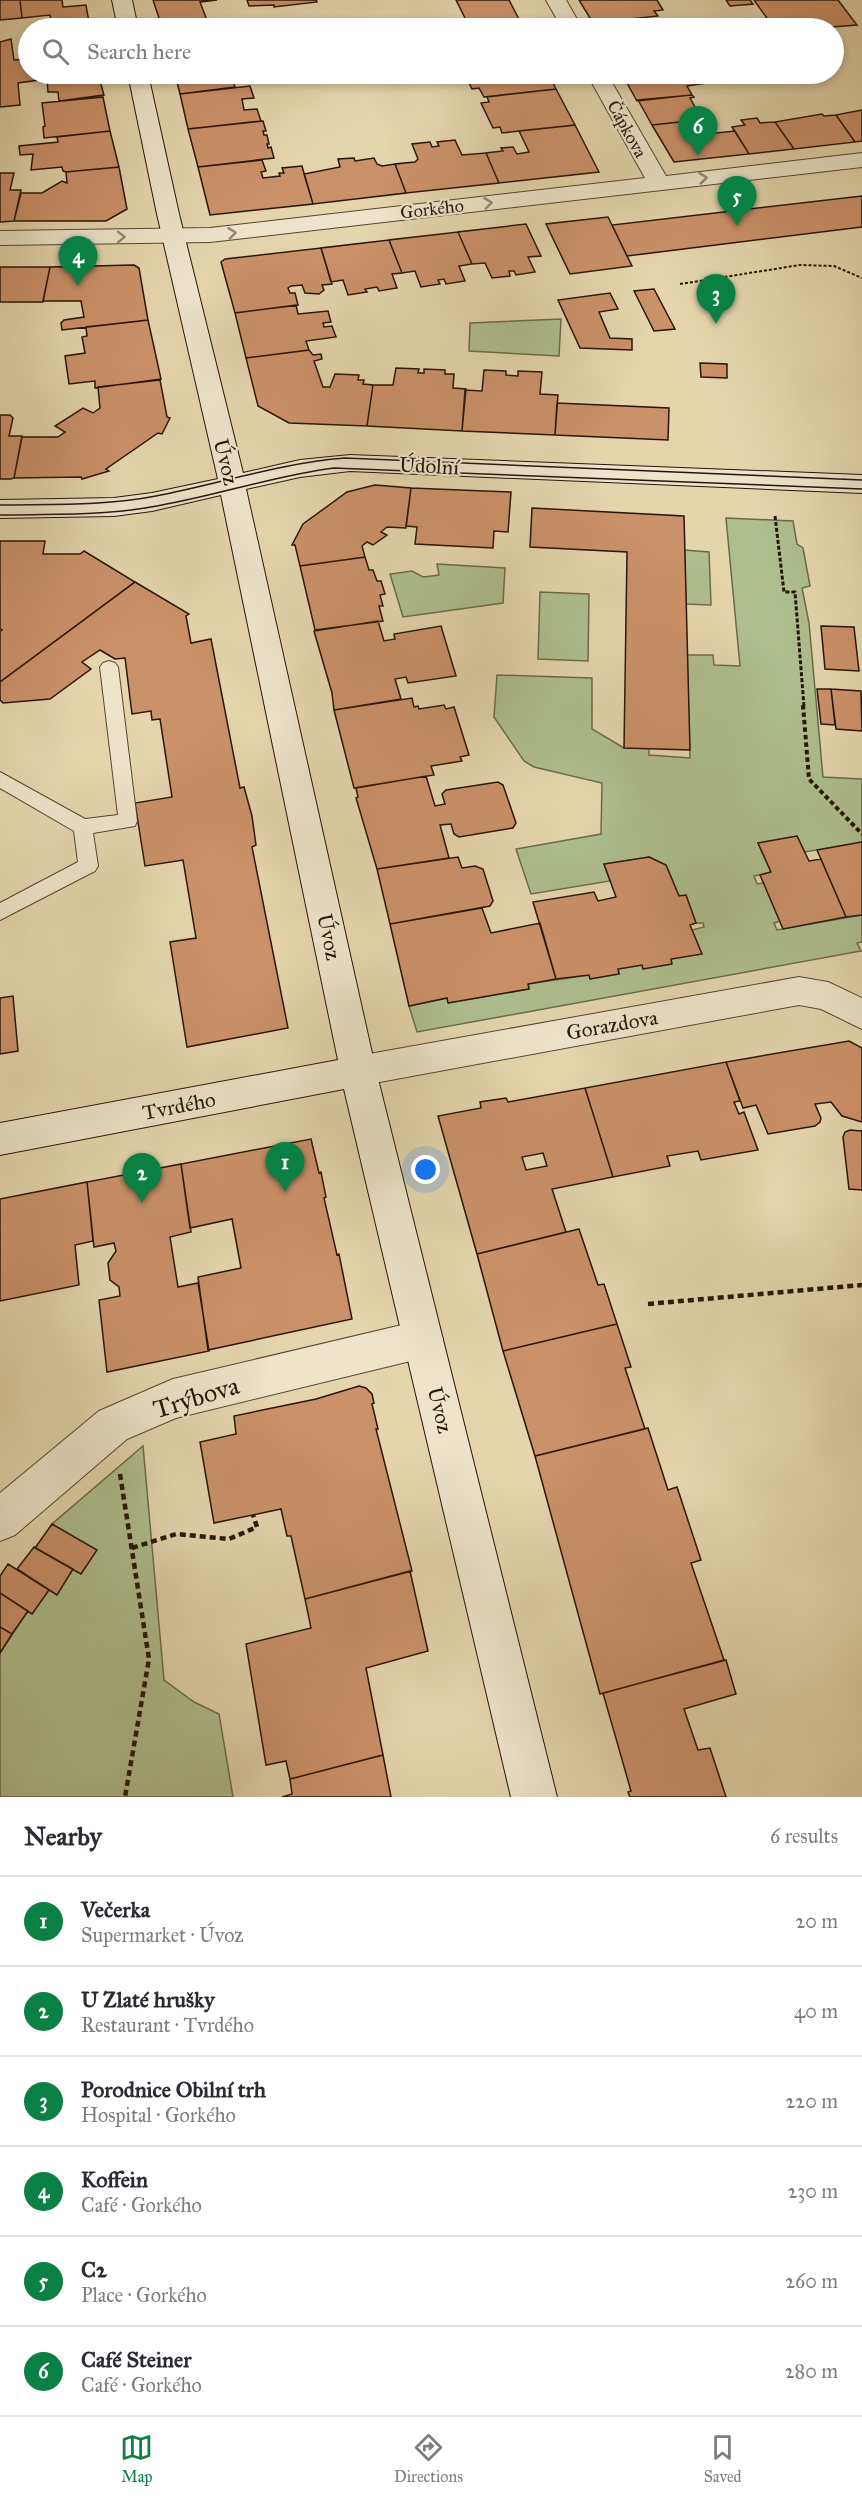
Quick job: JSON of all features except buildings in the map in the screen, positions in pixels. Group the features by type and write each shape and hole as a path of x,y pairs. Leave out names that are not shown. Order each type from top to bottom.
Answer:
{"street":[{"path":"122,0 126,18"},
{"path":"556,0 566,18"},
{"name":"Úvoz","path":"140,84 231,484 358,1071 534,1797"},
{"name":"Čápkova","path":"603,84 659,183"},
{"name":"Gorkého","path":"0,238 210,235 862,160"},
{"name":"Údolní","path":"0,509 84,509 131,505 300,468 350,463 862,484"},
{"name":"Gorazdova","path":"358,1071 799,991 828,996 862,1015"},
{"name":"Tvrdého","path":"0,1139 358,1071"},
{"name":"Trýbova","path":"0,1520 113,1425 173,1399 423,1340"}],"lane":[{"path":"0,779 83,827 128,821 109,667"},
{"path":"0,912 88,866 83,827"}],"path":[{"path":"680,284 800,266 834,266 862,278"},
{"path":"775,516 784,592 795,592 809,779 862,834"},
{"path":"648,1304 862,1285"},
{"path":"113,1425 149,1659 125,1797"},
{"path":"132,1548 176,1534 229,1539 257,1527 253,1515"}],"green space":[{"path":"561,319 559,356 469,351 470,323"},
{"path":"726,518 793,521 797,544 803,548 810,586 802,588 809,623 823,777 862,779 862,842 805,852 797,836 758,843 771,872 754,876 757,884 764,883 780,921 774,923 777,930 862,915 862,942 857,943 861,951 417,1032 409,1006 447,998 449,1003 529,989 528,984 589,975 590,979 619,974 618,969 642,965 643,969 671,964 671,959 701,954 692,930 704,927 703,923 696,923 686,895 679,896 666,865 649,857 604,864 610,881 531,894 516,849 601,834 602,783 534,767 524,761 494,717 497,675 592,678 592,729 624,748 649,748 649,755 690,758 687,655 713,655 714,665 740,666"},
{"path":"684,550 709,552 711,605 686,604"},
{"path":"437,564 505,568 503,603 403,617 390,574 412,571 423,577 439,575"},
{"path":"540,592 589,594 588,661 538,659"},
{"path":"143,1446 164,1680 194,1702 219,1714 233,1797 0,1797 0,1653 28,1611 32,1614 49,1590 57,1595 73,1569 81,1574 96,1550 52,1524"}],"tram line":[{"path":"0,505 78,504 137,499 297,464 345,458 862,480"},
{"path":"0,515 76,514 132,510 334,468 862,489"}],"place":[{"name":"Café Steiner","path":"698,156"},
{"name":"C2","path":"737,226"},
{"name":"Koffein","path":"78,286"},
{"name":"Porodnice Obilní trh","path":"716,324"},
{"name":"Večerka","path":"285,1192"},
{"name":"U Zlaté hrušky","path":"142,1203"}]}
